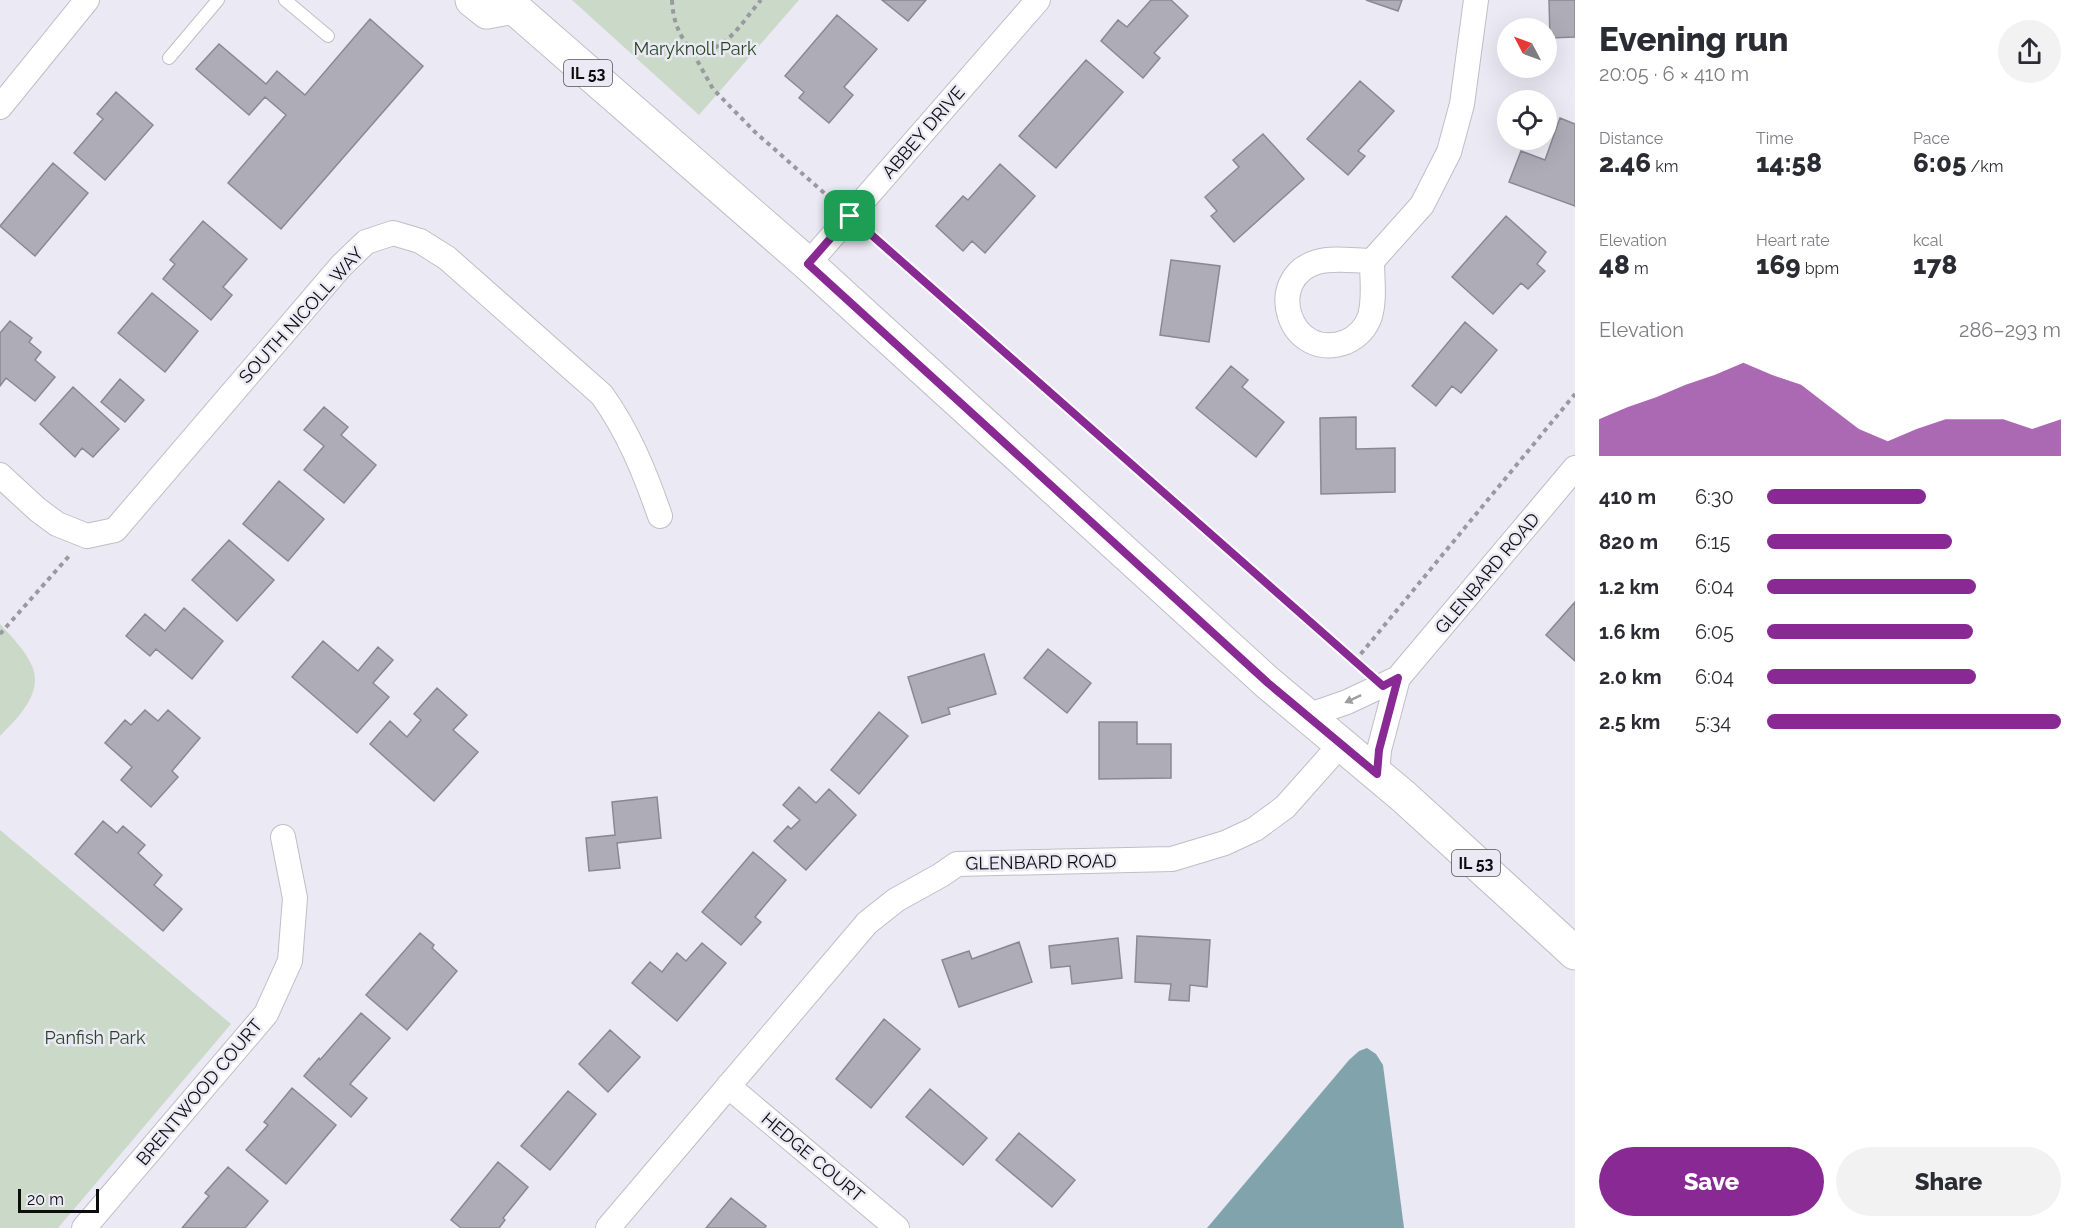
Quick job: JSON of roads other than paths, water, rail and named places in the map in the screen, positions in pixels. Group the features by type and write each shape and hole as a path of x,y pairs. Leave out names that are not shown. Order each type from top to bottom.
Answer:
{"main road":[{"name":"IL 53","path":"472,0 487,12 513,4 808,264 1260,675 1377,774 1575,954"}],"street":[{"path":"0,107 87,0"},
{"name":"ABBEY DRIVE","path":"808,264 1038,0"},
{"path":"1372,261 1422,206 1449,152 1462,104 1476,0"},
{"name":"SOUTH NICOLL WAY","path":"0,475 57,524 87,536 115,530 341,266 366,242 393,234 420,241 447,258 602,395 620,421 642,464 660,516"},
{"name":"GLENBARD ROAD","path":"1307,716 1347,702 1390,682 1575,468"},
{"name":"GLENBARD ROAD","path":"1377,774 1390,682"},
{"name":"GLENBARD ROAD","path":"608,1228 867,924 896,900 957,864 1172,859 1225,843 1255,829 1285,807 1341,744"},
{"name":"BRENTWOOD COURT","path":"84,1228 266,1014 290,961 295,898 283,837"},
{"name":"HEDGE COURT","path":"728,1086 897,1228"}],"lane":[{"path":"169,58 218,0"},
{"path":"285,0 328,36"}],"water":[{"path":"1367,1048 1376,1054 1383,1065 1404,1228 1207,1228 1349,1060 1359,1051"}],"park label":[{"name":"Maryknoll Park","path":"695,48"},
{"name":"Panfish Park","path":"95,1037"}]}
